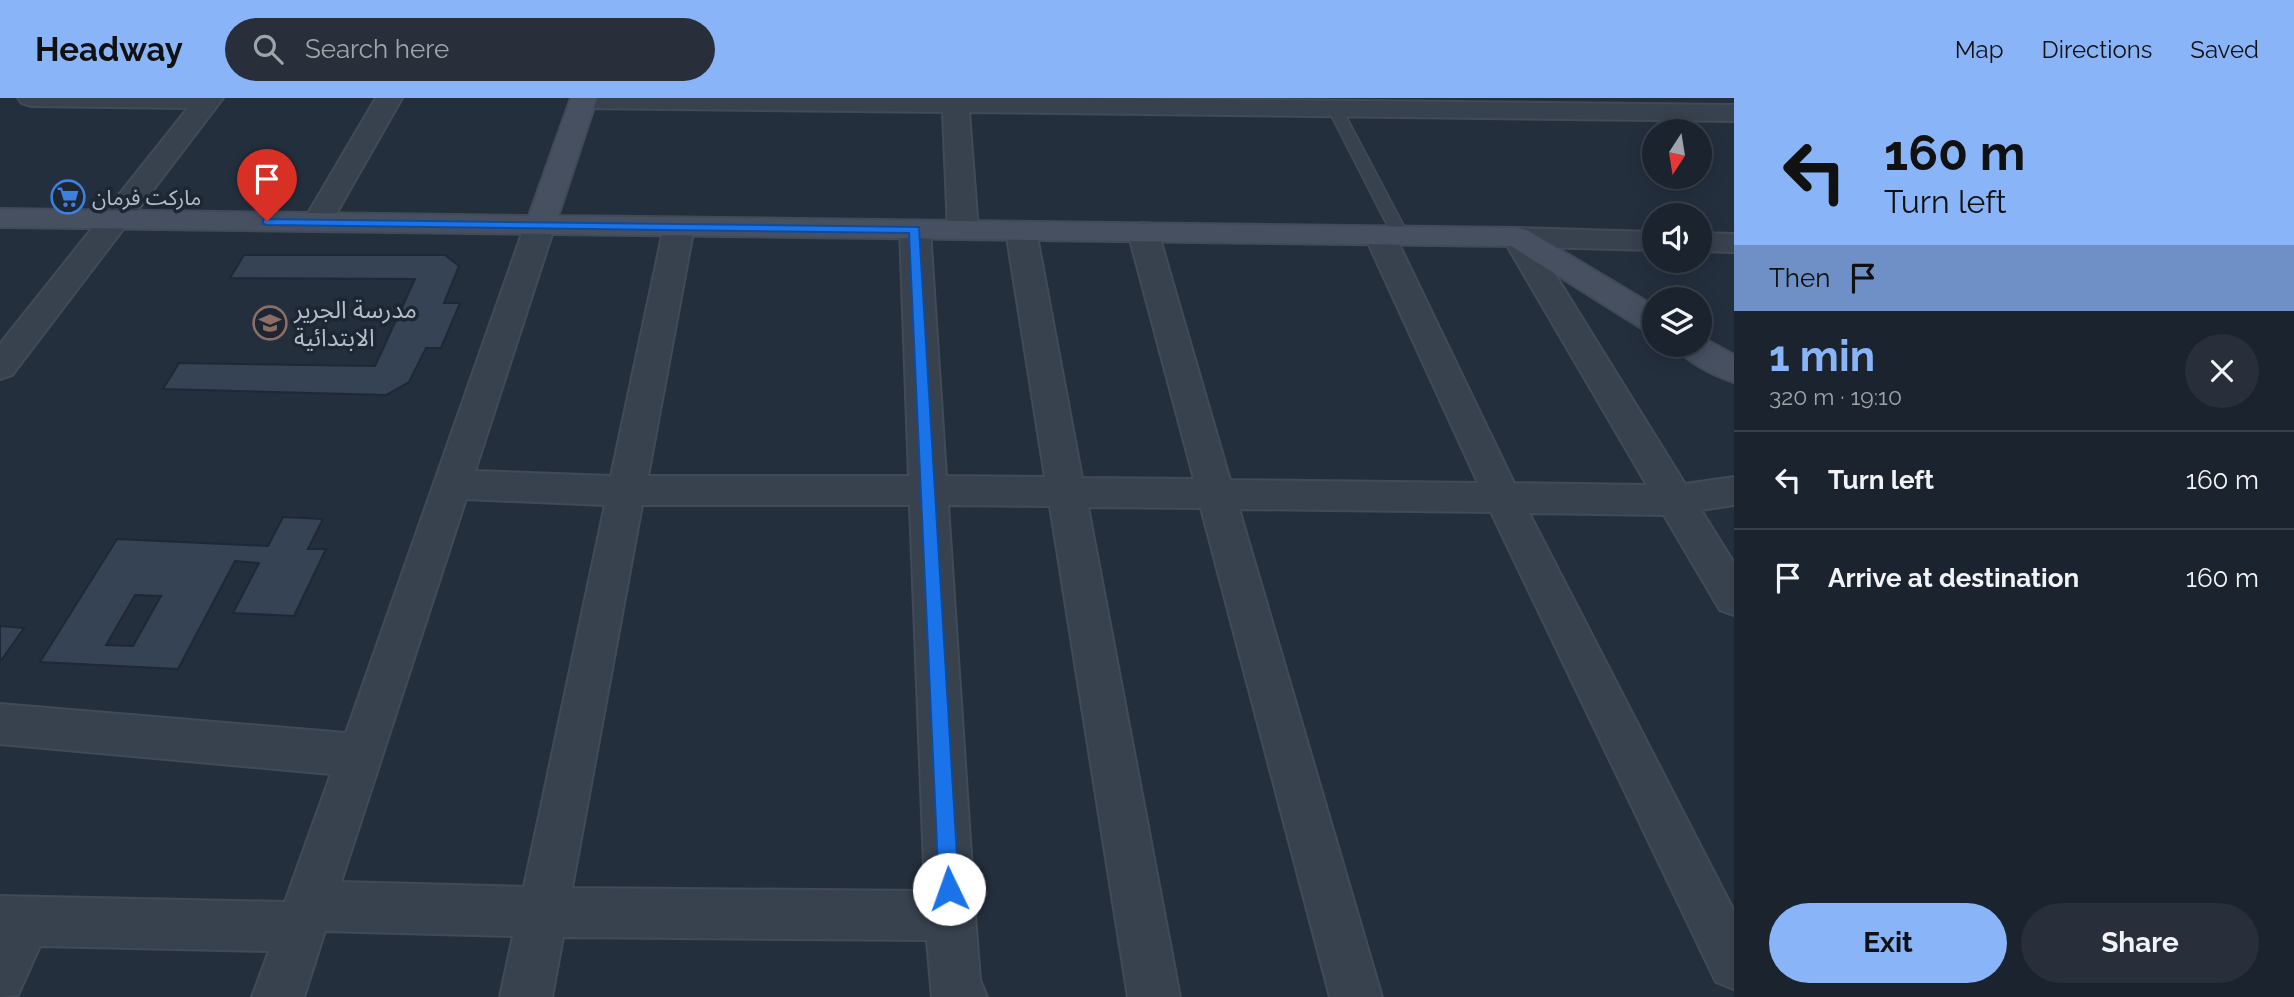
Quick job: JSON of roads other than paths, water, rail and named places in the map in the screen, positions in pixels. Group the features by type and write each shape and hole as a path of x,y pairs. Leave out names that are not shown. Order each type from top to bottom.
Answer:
{"street":[{"path":"31,98 209,99"},
{"path":"317,222 389,98"},
{"path":"0,367 209,99"},
{"path":"278,997 583,99 1334,107 1542,103 1718,108 1734,132"},
{"path":"955,101 963,230"},
{"path":"0,218 1642,241"},
{"path":"526,997 679,226"},
{"path":"915,230 950,916 956,990 961,997"},
{"path":"1021,231 1154,997"},
{"path":"1143,232 1356,997"},
{"path":"1391,236 1503,498 1734,964"},
{"path":"1517,237 1642,314"},
{"path":"1517,237 1734,597"},
{"path":"1712,242 1734,243"},
{"path":"1712,357 1734,370"},
{"path":"452,484 627,491 928,490 1674,499 1734,491"},
{"path":"0,724 360,755"},
{"path":"0,977 13,921 543,912 950,916"}],"lane":[{"path":"1334,107 1391,236"}],"place":[{"name":"مارکت فرمان","path":"68,197"},
{"name":"مدرسة الجرير الابتدائية","path":"270,323"}]}
